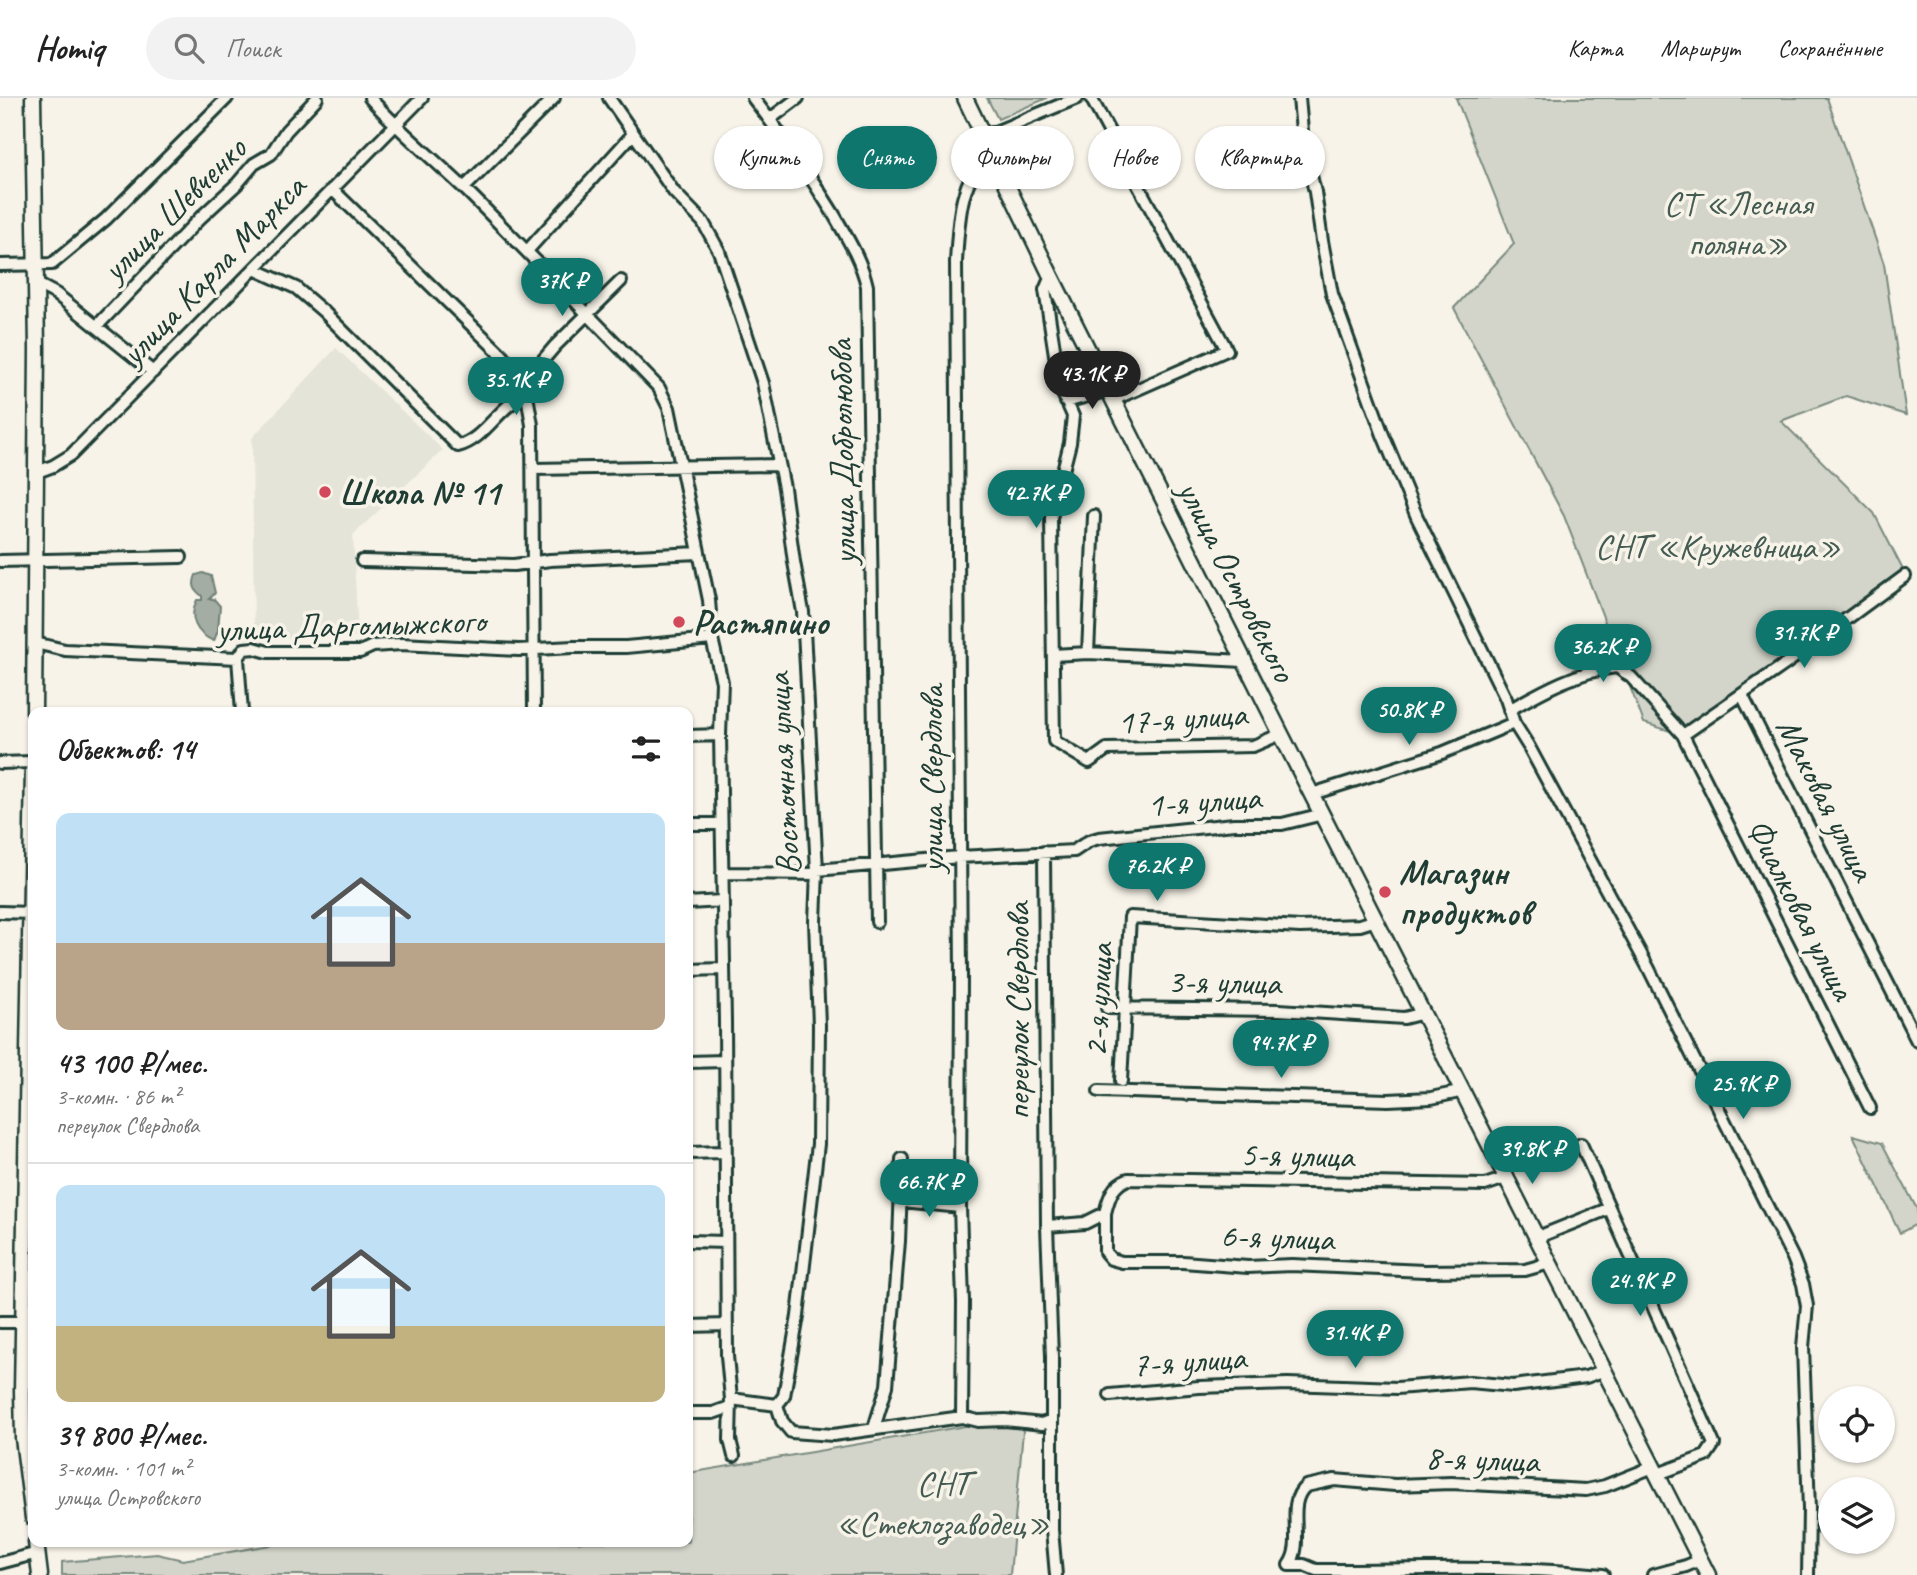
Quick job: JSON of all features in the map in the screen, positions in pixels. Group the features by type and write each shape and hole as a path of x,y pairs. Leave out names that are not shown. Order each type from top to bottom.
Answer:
{"street":[{"path":"33,98 37,264 34,707"},
{"path":"0,265 52,264 106,219 227,98"},
{"name":"улица Шевченко","path":"97,327 254,164 271,154 286,131 317,98"},
{"path":"370,98 527,251 659,388 669,408 709,600 712,639 722,682 720,735 727,1356 731,1403 730,1440 734,1456"},
{"name":"улица Карла Маркса","path":"37,472 71,455 422,98"},
{"path":"464,188 554,98"},
{"name":"Восточная улица","path":"609,98 674,192 703,222 719,251 757,361 789,517 803,612 817,872 818,1144 798,1315 784,1396 777,1405"},
{"name":"улица Добролюбова","path":"753,98 807,170 849,241 867,286 877,922"},
{"path":"770,119 798,98"},
{"name":"улица Островского","path":"965,98 978,126"},
{"path":"1020,126 1077,98"},
{"path":"1066,402 1111,395 1227,349 1091,98"},
{"path":"1299,98 1303,142 1315,192 1332,294 1417,517 1514,723 1649,968 1793,1258 1803,1284 1807,1306 1803,1347 1809,1509 1808,1575"},
{"path":"527,251 633,134"},
{"path":"331,189 502,355 522,381 532,425 534,707"},
{"name":"улица Свердлова","path":"961,1417 963,1302 960,1206 956,262 958,228 965,189"},
{"name":"улица Островского","path":"1008,189 1244,661 1708,1575"},
{"path":"254,269 296,288 324,312 458,446 470,441 514,400 527,396"},
{"path":"1051,276 1045,290 1060,387 1073,416 1070,443 1051,518 1053,655 1088,653 1244,661"},
{"path":"522,381 621,281"},
{"path":"37,284 56,294 153,372"},
{"path":"533,469 779,465"},
{"path":"1088,653 1094,516"},
{"path":"362,561 532,564 550,560 699,553"},
{"path":"0,561 181,556"},
{"path":"1683,735 1905,576"},
{"name":"улица Даргомыжского","path":"35,643 65,650 238,658 244,649 254,648 268,652 360,652 373,646 401,644 518,650 626,648 712,639"},
{"name":"17-я улица","path":"1053,655 1054,741 1089,762 1107,749 1253,746 1281,734"},
{"path":"238,658 242,707"},
{"name":"Фиалковая улица","path":"1509,710 1532,696 1597,669 1617,667 1631,677 1683,735 1870,1108"},
{"name":"Маковая улица","path":"1742,695 1917,1041"},
{"path":"1312,794 1442,752 1514,723"},
{"path":"693,736 720,735"},
{"path":"0,763 28,762"},
{"name":"1-я улица","path":"722,873 817,872 959,857 1074,851 1089,841 1128,834 1282,824 1323,814"},
{"path":"693,824 721,824"},
{"name":"переулок Свердлова","path":"1044,852 1052,1530 1056,1575"},
{"path":"693,903 722,901"},
{"path":"0,912 28,913"},
{"name":"2-я улица","path":"1121,1081 1130,917 1300,927 1360,925 1376,920"},
{"path":"693,970 724,969"},
{"name":"3-я улица","path":"1107,1008 1279,1010 1405,1018 1424,1013"},
{"path":"693,1062 724,1061"},
{"path":"1099,1091 1388,1100 1431,1098 1464,1091"},
{"path":"1538,1237 1608,1209 1581,1144"},
{"path":"693,1153 725,1152"},
{"path":"874,1429 887,1386 902,1201 902,1159"},
{"name":"5-я улица","path":"1105,1213 1112,1190 1128,1179 1485,1185 1507,1177"},
{"path":"902,1201 960,1206"},
{"name":"8-я улица","path":"1290,1570 1297,1548 1297,1499 1306,1486 1334,1480 1395,1485 1451,1483 1586,1490 1706,1456 1714,1444 1608,1209"},
{"path":"1047,1226 1085,1223 1105,1213"},
{"name":"6-я улица","path":"1105,1213 1105,1252 1111,1259 1122,1262 1424,1271 1525,1270 1550,1262"},
{"path":"693,1241 726,1242"},
{"path":"0,1322 28,1322 23,1438 28,1478"},
{"path":"693,1326 727,1325"},
{"name":"7-я улица","path":"1110,1395 1199,1387 1288,1384 1397,1388 1470,1381 1513,1386 1586,1377 1605,1370"},
{"path":"693,1413 713,1413 731,1403 777,1405 782,1421 792,1433 825,1435 961,1417 978,1421 1005,1420 1042,1424 1052,1420"},
{"path":"0,1563 37,1547 40,1575"},
{"path":"1653,1575 1700,1560"},
{"path":"1290,1570 1304,1565 1315,1570 1523,1570 1603,1575"}],"shaded area":[{"name":"Школа № 11","path":"336,348 443,450 353,535 358,637 254,638 252,438"},
{"path":"203,573 211,576 215,593 209,599 214,599 220,606 214,641 198,630 193,613 197,600 202,600 194,582 196,575"}],"green space":[{"path":"987,98 1047,98 998,119"},
{"path":"1456,98 1827,98 1884,264 1906,415 1846,396 1781,421 1874,513 1903,570 1803,649 1683,735 1644,723 1564,516 1454,308 1514,244"},
{"path":"1853,1135 1882,1143 1917,1209 1917,1224 1900,1233"},
{"name":"СНТ «Стеклозаводец»","path":"1013,1418 1023,1431 1010,1575 62,1575 62,1562 157,1554 183,1560 259,1547 693,1547 693,1472"}],"place":[{"name":"Школа № 11","path":"325,492"},
{"name":"Растяпино","path":"679,622"},
{"name":"Магазин продуктов","path":"1385,892"}],"park label":[{"name":"СТ «Лесная поляна»","path":"1738,223"},
{"name":"СНТ «Кружевница»","path":"1718,546"}]}
